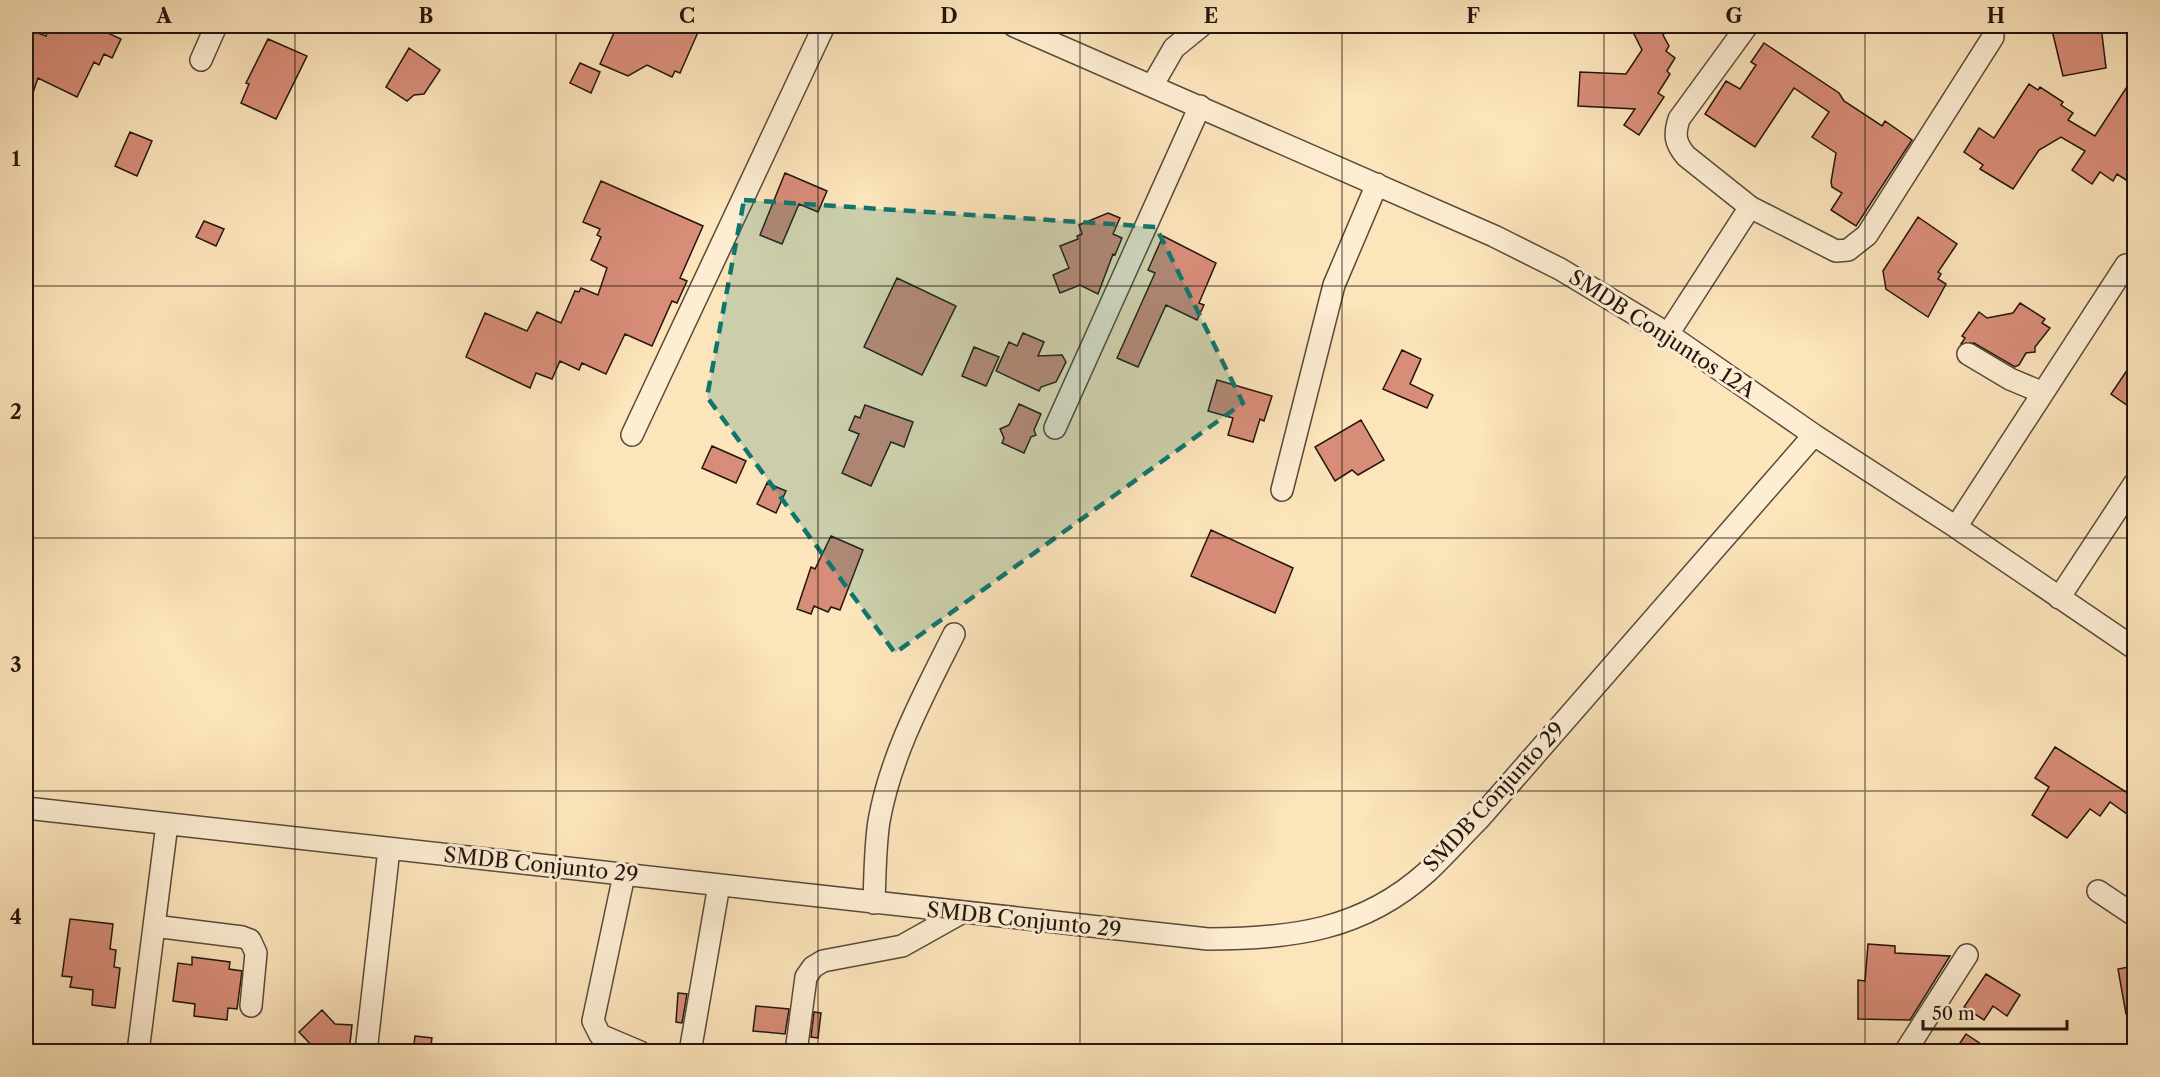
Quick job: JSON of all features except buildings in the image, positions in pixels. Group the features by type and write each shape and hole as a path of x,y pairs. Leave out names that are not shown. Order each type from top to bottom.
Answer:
{"street":[{"path":"201,60 216,26"},
{"path":"632,435 824,26"},
{"name":"SMDB Conjuntos 12A","path":"1014,26 1377,184 1560,269 1668,334 1814,435 1956,527 2134,648"},
{"path":"1152,86 1174,48 1202,26"},
{"path":"1747,26 1678,119 1674,133 1677,146 1686,156 1750,207 1836,251 1848,250 1867,235 1993,37"},
{"path":"1055,428 1200,106"},
{"path":"1282,490 1334,285 1377,184"},
{"path":"1668,334 1750,207"},
{"path":"1956,527 2041,392 2126,265"},
{"path":"1968,354 2010,379 2041,392"},
{"name":"SMDB Conjunto 29","path":"26,808 1208,939 1265,939 1332,927 1382,904 1426,873 1479,819 1814,435"},
{"path":"2059,598 2134,484"},
{"path":"874,903 879,822 892,768 918,707 954,634"},
{"path":"138,1052 166,824"},
{"path":"366,1052 389,849"},
{"path":"624,875 593,1021 600,1035 640,1052"},
{"path":"690,1052 719,885"},
{"path":"2098,891 2134,915"},
{"path":"796,1052 804,985 808,972 813,967 823,961 902,946 961,913"},
{"path":"154,926 243,937 250,940 255,953 251,1006"},
{"path":"1905,1052 1968,955"}],"highlighted area":[{"path":"744,200 1156,227 1243,403 895,653 707,397"}]}
